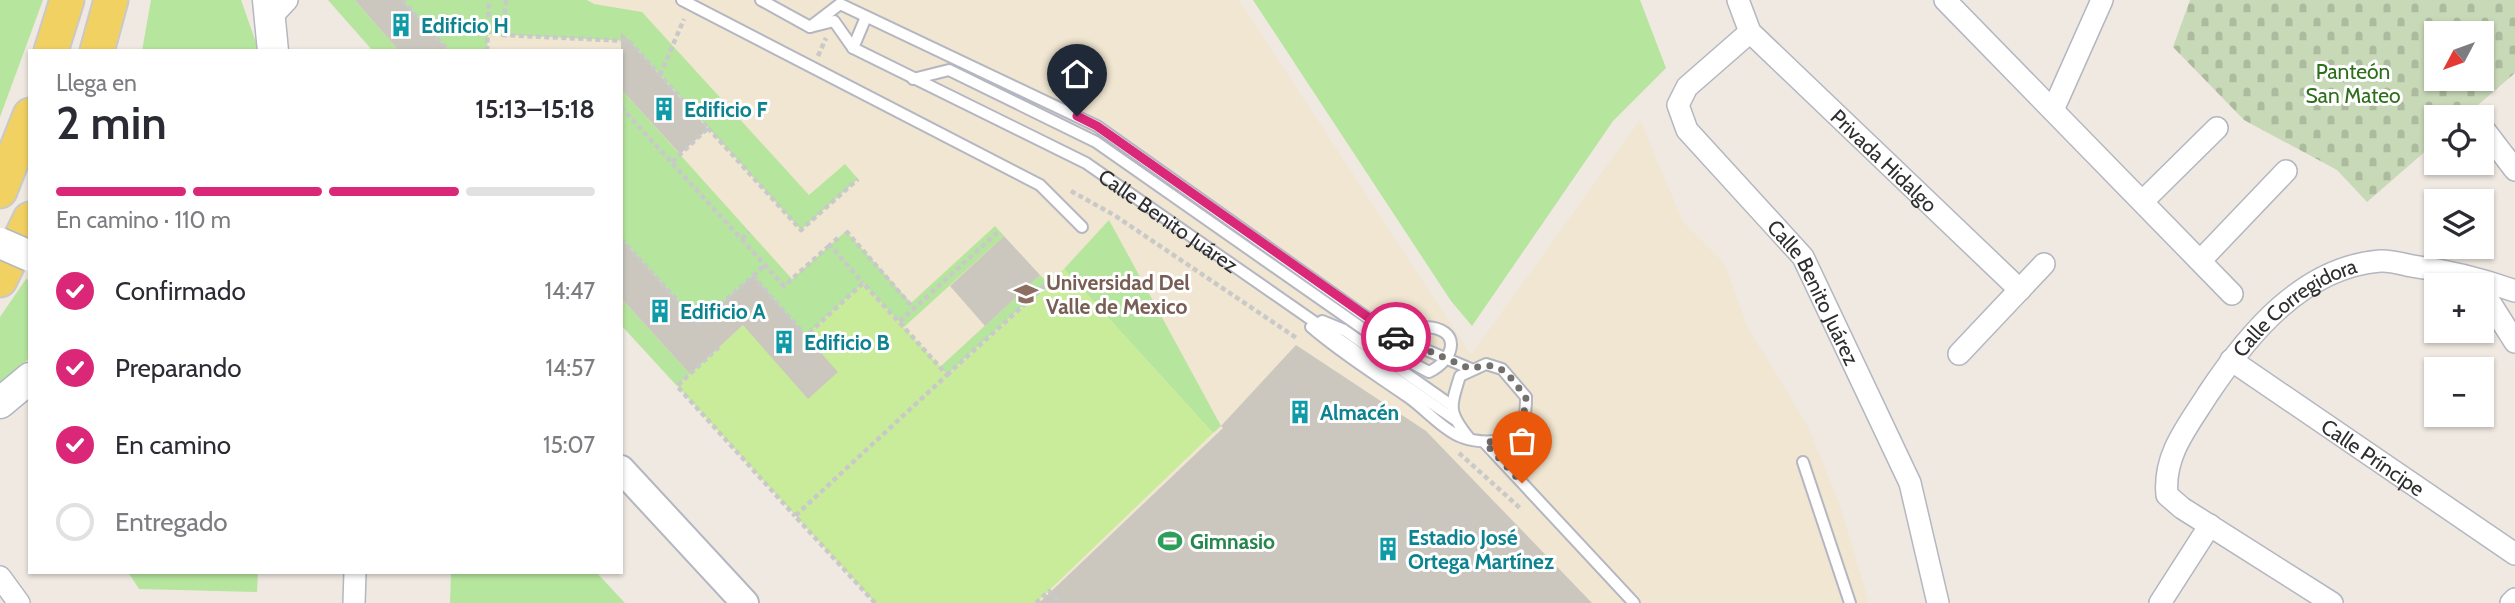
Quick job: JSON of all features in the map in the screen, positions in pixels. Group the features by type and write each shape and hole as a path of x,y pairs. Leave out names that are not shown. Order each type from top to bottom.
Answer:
{"main road":[{"path":"52,49 67,0"},
{"path":"98,49 111,0"},
{"path":"273,3 273,49"},
{"path":"0,191 28,120"},
{"path":"0,280 28,223"},
{"path":"0,243 28,255"},
{"path":"0,403 28,380"}],"street":[{"path":"1738,0 1750,32"},
{"path":"1945,0 2232,294"},
{"path":"2053,110 2102,0"},
{"name":"Privada Hidalgo","path":"1750,32 2020,290"},
{"name":"Calle Benito Juárez","path":"1750,32 1688,88 1678,105 1687,130 1803,257 1910,483 1938,603"},
{"path":"2143,201 2217,128"},
{"path":"2494,142 2515,170"},
{"path":"2201,260 2286,171"},
{"name":"Calle Corregidora","path":"2210,525 2167,495 2165,475 2175,445 2231,360 2289,298 2323,276 2381,261 2433,273"},
{"path":"1959,354 2044,264"},
{"name":"Calle Corregidora","path":"2494,287 2515,291"},
{"path":"2494,309 2515,342"},
{"name":"Calle Príncipe","path":"2231,360 2515,554"},
{"path":"623,472 745,603"},
{"path":"2160,603 2210,525 2332,603"},
{"path":"354,603 355,574"},
{"path":"0,577 19,603"},
{"path":"2511,603 2515,599"}],"lane":[{"path":"682,0 1040,185 1082,227"},
{"path":"761,0 810,27 834,21"},
{"path":"810,27 840,4 883,22 1097,126 1393,336 1471,369"},
{"path":"853,48 866,17"},
{"name":"Calle Benito Juárez","path":"834,21 853,48 1086,163 1289,307 1339,338 1454,419"},
{"path":"913,79 948,70 1096,142 1412,363 1429,372 1448,359 1451,352 1451,340 1443,331 1423,327 1393,336"},
{"path":"1289,307 1344,330 1451,405"},
{"path":"1289,307 1332,346 1419,405 1455,434 1485,443 1509,438 1524,421 1526,397 1502,369 1486,364 1460,376 1451,405 1454,419 1469,438"},
{"path":"1485,443 1634,603"},
{"path":"1803,462 1850,603"}],"path":[{"path":"402,0 447,49"},
{"path":"487,49 489,0"},
{"path":"506,0 503,35 629,41 800,230 858,179"},
{"path":"829,64 817,58 834,21"},
{"path":"660,75 678,33"},
{"path":"623,109 784,286 838,238"},
{"path":"672,162 708,128"},
{"path":"1068,189 1114,215 1307,344"},
{"path":"846,230 914,309"},
{"path":"899,322 999,231"},
{"path":"742,239 749,232"},
{"path":"623,241 699,324 765,265"},
{"path":"830,245 947,375"},
{"path":"753,276 806,336 863,283"},
{"path":"795,516 1048,283"},
{"path":"719,347 677,386 875,603"},
{"path":"1449,444 1522,509"},
{"path":"1036,603 1049,591 1061,603"}],"shaded area":[{"name":"Universidad Del Valle de Mexico","path":"328,0 1239,0 1471,355 1640,120 1683,222 1724,263 1748,328 1807,425 1840,505 1869,603 875,603 623,327 623,49 371,49"}],"green space":[{"path":"0,0 43,0 0,117"},
{"path":"151,0 241,0 258,49 142,49"},
{"path":"328,0 355,0 397,49 371,49"},
{"path":"402,0 587,0 594,4 642,12 809,195 845,164 858,179 801,230 629,41 488,34 487,49 447,49"},
{"path":"1253,0 1640,0 1666,68 1613,121 1472,326 1451,301"},
{"name":"Panteón San Mateo","path":"2190,0 2515,0 2515,73 2478,105 2424,105 2424,152 2367,202 2337,170 2244,120 2173,47"},
{"path":"623,91 792,279 846,231 911,303 995,226 1004,236 904,327 863,283 806,336 753,277 699,324 623,241"},
{"path":"1109,220 1221,426 1213,433 1064,269"},
{"path":"1064,269 1213,433 1036,603 875,603 677,386 743,325 806,336 863,283 948,375"},
{"path":"1040,275 1048,283 947,375 940,367"},
{"path":"28,280 28,360 0,383 0,317"},
{"path":"623,300 690,374 677,386 623,327"},
{"path":"129,574 258,574 257,592 139,589"},
{"path":"451,574 598,574 625,603 450,603"}],"building":[{"name":"Edificio H","path":"355,0 402,0 447,49 397,49"},
{"name":"Edificio F","path":"621,32 708,129 680,154 623,91"},
{"path":"1004,236 1040,275 985,326 950,286"},
{"path":"623,241 699,324 753,276 838,372 808,399 743,325 690,374 623,300"},
{"path":"1296,345 1426,431 1592,603 1039,603 1223,428 1221,426"}],"way so far":[{"path":"1396,337 1471,369 1486,364 1502,369 1526,397 1524,421 1509,438 1485,443 1522,483"}],"place":[{"name":"Edificio H","path":"401,25"},
{"name":"Edificio F","path":"664,109"},
{"name":"Universidad Del Valle de Mexico","path":"1026,294"},
{"name":"Edificio A","path":"660,311"},
{"name":"Edificio B","path":"784,342"},
{"name":"Almacén","path":"1300,412"},
{"name":"Gimnasio","path":"1170,541"},
{"name":"Estadio José Ortega Martínez","path":"1388,549"}],"route":[{"path":"1077,116 1097,126 1396,337"}]}
